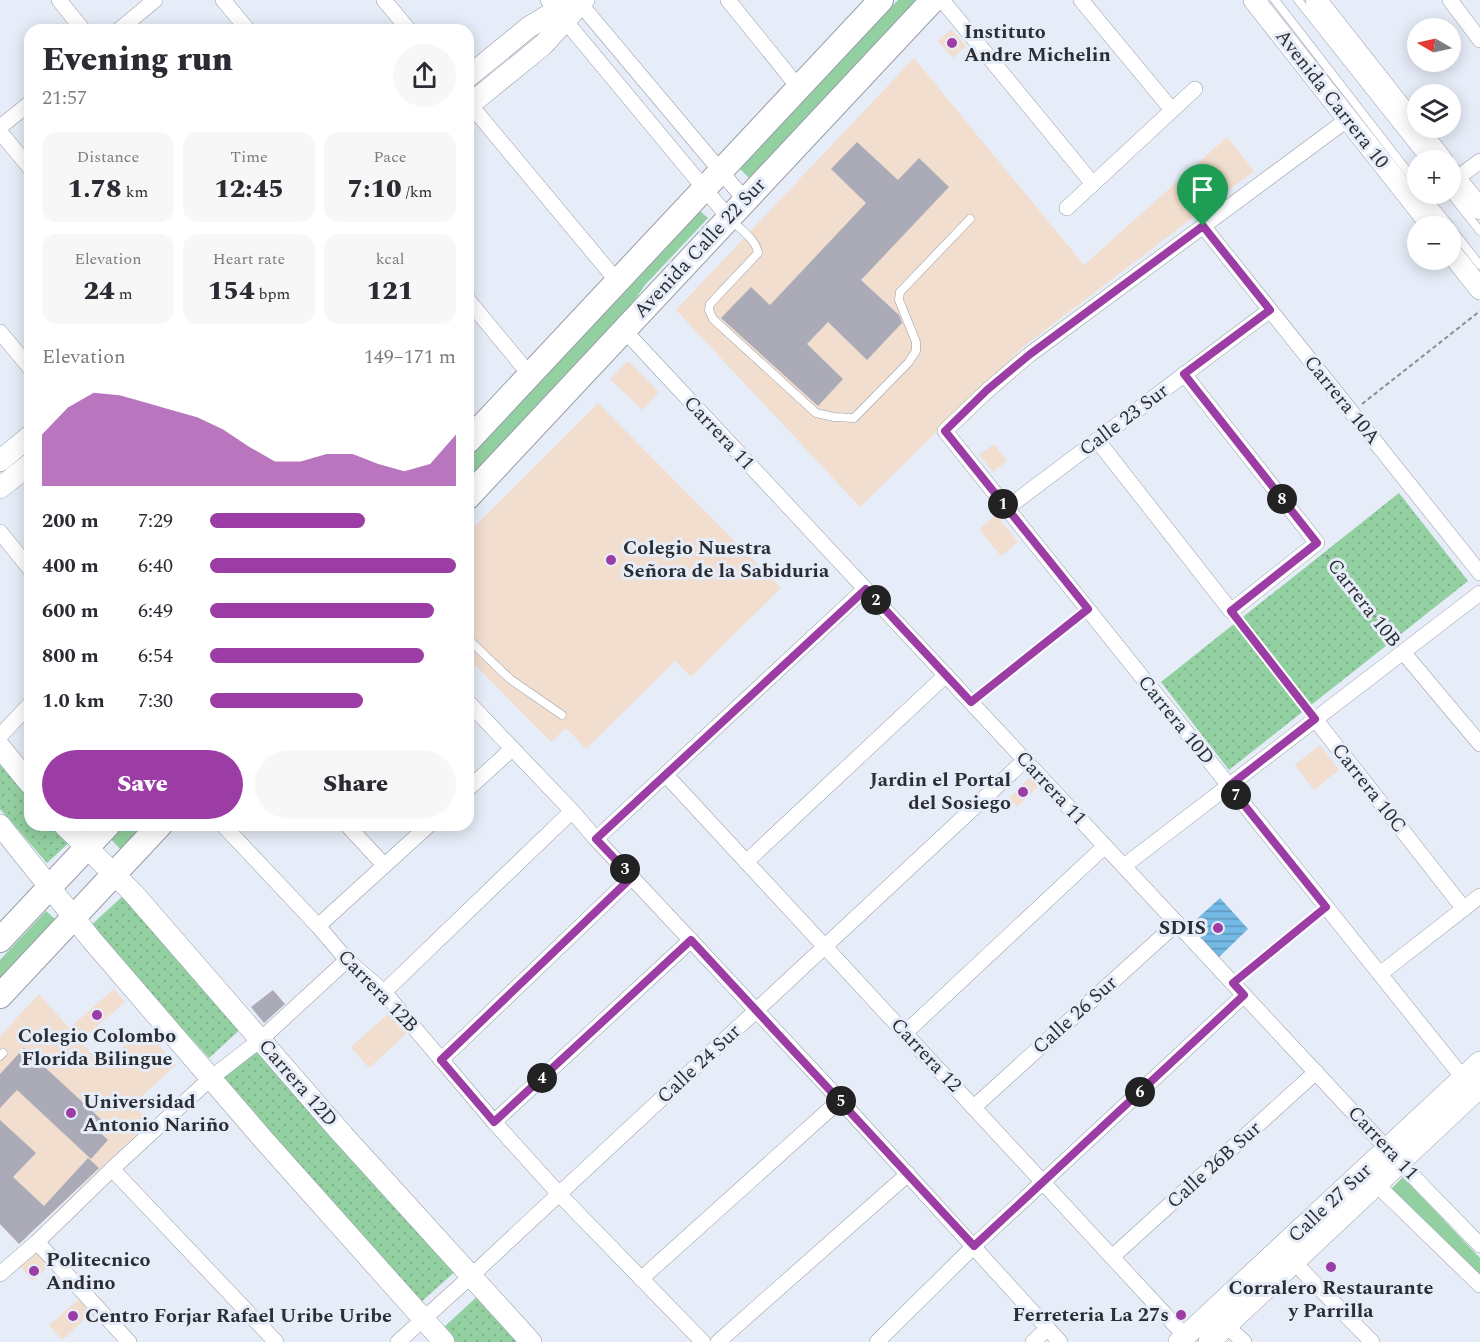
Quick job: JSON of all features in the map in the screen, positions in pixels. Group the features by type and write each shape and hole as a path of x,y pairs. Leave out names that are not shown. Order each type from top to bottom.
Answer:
{"main road":[{"name":"Avenida Calle 22 Sur","path":"474,435 881,0"},
{"name":"Avenida Calle 22 Sur","path":"474,490 933,0"},
{"path":"0,940 103,831"},
{"path":"0,996 154,831"}],"street":[{"path":"59,0 79,24"},
{"path":"126,24 155,0"},
{"path":"223,0 243,24"},
{"path":"384,0 404,24"},
{"path":"728,0 799,88"},
{"path":"942,0 1093,184"},
{"path":"1081,0 1173,110"},
{"name":"Avenida Carrera 10","path":"1254,0 1424,216"},
{"path":"1316,0 1434,150"},
{"path":"1450,0 1480,40"},
{"path":"569,5 736,209"},
{"path":"569,5 736,209"},
{"path":"474,72 529,27 569,5"},
{"path":"474,100 543,45 569,5"},
{"path":"1067,208 1195,89"},
{"path":"24,108 0,130 24,160"},
{"path":"474,110 617,281"},
{"path":"1203,226 1348,119"},
{"path":"1461,175 1480,161"},
{"path":"1461,190 1480,209"},
{"name":"Carrera 10A","path":"1203,226 1480,573"},
{"name":"Carrera 10D","path":"1203,226 1029,355 987,390 945,431 1380,974 1473,1086"},
{"path":"1461,265 1480,289"},
{"path":"474,307 530,375"},
{"name":"Calle 23 Sur","path":"1006,508 1270,310"},
{"name":"Carrera 11","path":"624,330 1394,1156 1480,1245"},
{"path":"0,332 24,361"},
{"name":"Carrera 10B","path":"1184,374 1317,543"},
{"path":"1097,440 1231,611 1317,543"},
{"path":"0,461 24,441"},
{"path":"0,488 24,469"},
{"path":"0,532 24,562"},
{"path":"596,839 866,589"},
{"path":"1124,866 1480,593"},
{"name":"Carrera 10B","path":"1403,652 1480,744"},
{"path":"746,861 946,675"},
{"path":"474,708 757,1010 1060,1342"},
{"path":"0,736 24,710"},
{"name":"Carrera 10C","path":"1315,719 1464,909"},
{"path":"0,747 24,777"},
{"path":"474,784 512,749"},
{"name":"Calle 24 Sur","path":"399,1342 1025,760"},
{"name":"Carrera 12","path":"666,775 1112,1257 1182,1339"},
{"path":"384,992 572,811"},
{"path":"0,825 91,939 444,1342"},
{"name":"Carrera 12D","path":"70,831 133,893 343,1135 531,1342"},
{"name":"Carrera 12B","path":"229,831 347,960 384,992 494,1122 703,1342"},
{"path":"353,831 384,865"},
{"path":"318,926 422,831"},
{"path":"905,1034 1105,846"},
{"path":"441,1060 632,877"},
{"path":"1380,974 1480,896"},
{"name":"Calle 26 Sur","path":"974,1107 1177,922"},
{"path":"494,1122 691,940"},
{"path":"0,1274 211,1078 260,1040 347,960"},
{"path":"877,1342 974,1246 1244,995"},
{"name":"Calle 27 Sur","path":"1182,1339 1219,1319 1394,1156 1473,1086 1480,1062"},
{"name":"Calle 26B Sur","path":"1112,1257 1316,1072"},
{"path":"642,1279 840,1100"},
{"name":"Calle 27 Sur","path":"1288,1255 1377,1185 1394,1156"},
{"path":"112,1169 276,1342"},
{"path":"718,1342 908,1174"},
{"name":"Carrera 11","path":"1377,1185 1480,1285"},
{"path":"37,1242 129,1342"},
{"path":"1288,1255 1372,1342"},
{"path":"1219,1319 1244,1342"},
{"name":"Calle 27 Sur","path":"1209,1342 1219,1319"},
{"path":"1032,1342 1047,1329"}],"lane":[{"path":"1275,0 1407,171"},
{"path":"1298,0 1417,150"},
{"path":"1461,197 1480,231"},
{"path":"1432,204 1441,216"},
{"path":"736,209 758,253 710,304 709,310 713,319 816,413 854,418 908,363 916,351 916,342 899,300 900,292 970,219"},
{"path":"1461,241 1480,265"},
{"path":"474,645 510,679 562,715"}],"path":[{"path":"1351,412 1480,311"},
{"name":"Carrera 10B","path":"1317,543 1403,652"},
{"path":"971,702 1088,609"},
{"path":"1231,611 1315,719"},
{"path":"1233,983 1326,907"}],"shaded area":[{"name":"Instituto Andre Michelin","path":"951,29 966,46 953,58 938,41"},
{"path":"914,58 1084,265 1227,137 1254,171 1023,347 860,507 676,310"},
{"path":"628,361 659,392 642,410 610,379"},
{"name":"Colegio Nuestra Señora de la Sabiduria","path":"598,403 781,588 691,677 675,661 586,749 566,728 551,742 474,664 474,527"},
{"path":"994,444 1007,461 993,472 979,455"},
{"path":"996,515 1018,542 1001,556 979,529"},
{"path":"1320,745 1339,770 1314,790 1295,765"},
{"name":"Jardin el Portal del Sosiego","path":"1030,777 1038,786 1017,807 1009,798"},
{"name":"Universidad Antonio Nariño","path":"114,989 125,1002 80,1041 102,1066 144,1028 176,1065 133,1104 150,1122 19,1244 0,1224 0,1036 39,994 69,1028"},
{"path":"388,1014 406,1034 369,1068 351,1047"},
{"name":"Politecnico Andino","path":"37,1242 55,1261 33,1281 15,1261"},
{"name":"Centro Forjar Rafael Uribe Uribe","path":"85,1294 98,1307 62,1340 49,1325"}],"green space":[{"path":"898,0 921,0 750,179 738,167"},
{"path":"699,210 708,218 645,285 632,304 474,474 474,451"},
{"path":"1399,493 1468,581 1229,770 1161,682"},
{"path":"0,756 24,783 24,831 66,831 73,839 47,863 0,809"},
{"path":"116,831 138,831 121,850 110,838"},
{"path":"125,894 245,1025 209,1058 89,927"},
{"path":"46,911 57,921 0,982 0,960"},
{"path":"260,1048 458,1269 421,1302 216,1083"},
{"path":"1403,1177 1480,1258 1480,1281 1391,1189"},
{"path":"481,1293 525,1342 455,1342 443,1328"}],"water":[{"name":"SDIS","path":"1220,898 1248,929 1217,959 1188,927"}],"building":[{"path":"857,142 898,180 919,158 949,187 861,280 899,315 902,323 867,360 828,322 807,344 843,379 818,406 721,318 751,287 770,305 866,203 831,169"},
{"path":"273,990 285,1004 264,1023 251,1007"},
{"path":"24,1048 103,1121 96,1129 108,1140 91,1159 17,1090 0,1108 0,1074"},
{"path":"0,1120 36,1153 13,1177 44,1206 88,1158 99,1168 19,1244 0,1224"}],"place":[{"name":"Instituto Andre Michelin","path":"952,43"},
{"name":"Colegio Nuestra Señora de la Sabiduria","path":"611,560"},
{"name":"Jardin el Portal del Sosiego","path":"1023,792"},
{"name":"SDIS","path":"1218,928"},
{"name":"Colegio Colombo Florida Bilingue","path":"97,1015"},
{"name":"Universidad Antonio Nariño","path":"71,1113"},
{"name":"Corralero Restaurante y Parrilla","path":"1331,1267"},
{"name":"Politecnico Andino","path":"34,1271"},
{"name":"Ferreteria La 27s","path":"1181,1315"},
{"name":"Centro Forjar Rafael Uribe Uribe","path":"73,1316"}],"route":[{"path":"1203,226 1270,310 1184,374 1317,543 1231,611 1315,719 1229,786 1326,907 1233,983 1244,995 974,1246 691,940 494,1122 441,1060 632,877 596,839 866,589 971,702 1088,609 945,431 987,390 1029,355 1203,226"}]}
